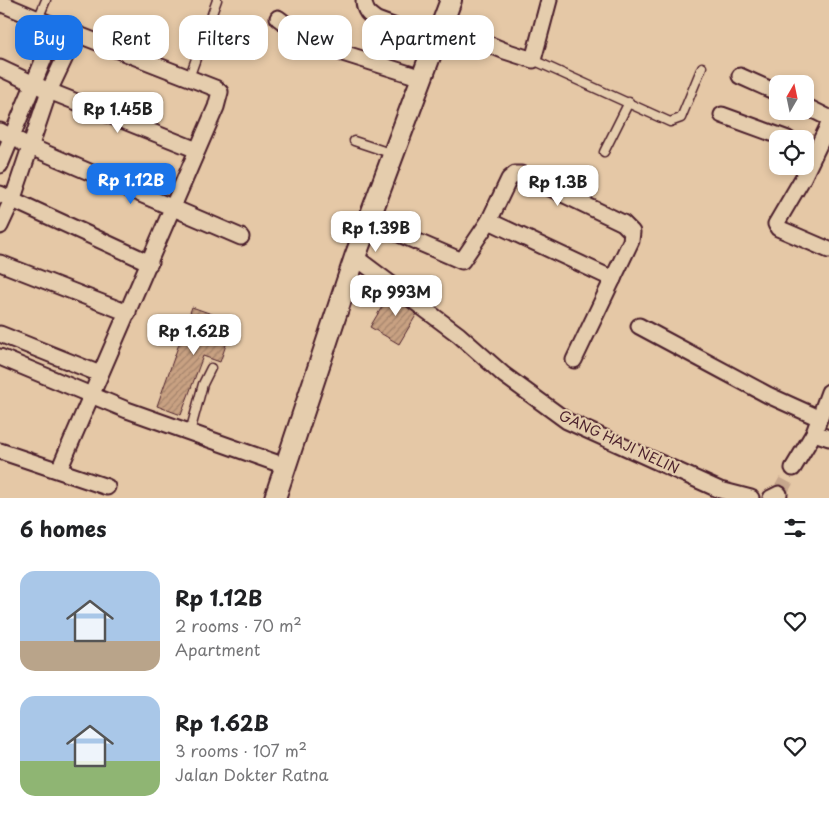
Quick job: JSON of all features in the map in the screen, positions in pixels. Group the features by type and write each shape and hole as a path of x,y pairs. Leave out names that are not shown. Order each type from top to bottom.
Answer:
{"street":[{"path":"364,0 364,8 369,15"},
{"path":"446,15 451,0"},
{"path":"494,48 533,60 549,0"},
{"path":"0,2 29,15"},
{"path":"59,470 220,98 220,92 215,88 83,37"},
{"path":"352,56 422,78"},
{"path":"0,165 6,134 42,60"},
{"path":"0,226 7,196 31,147 49,91 64,60"},
{"path":"275,498 355,257 429,60"},
{"path":"0,68 49,91 197,150"},
{"path":"740,76 769,89"},
{"path":"814,110 829,118"},
{"path":"722,115 769,132"},
{"path":"829,124 803,178 776,224 778,228 829,250"},
{"path":"6,134 31,147 241,237"},
{"path":"369,221 462,261 489,221 509,179 515,174 528,176 629,228 632,232 631,241 574,360"},
{"path":"7,196 150,263"},
{"path":"489,221 613,278"},
{"name":"GANG HAJI NELIN","path":"355,257 459,335 504,375 567,421 720,490 751,498"},
{"path":"0,263 128,313"},
{"path":"639,326 768,395 819,418"},
{"path":"0,352 3,335 100,374"},
{"path":"0,357 92,395 285,466"},
{"path":"793,468 814,433 829,392"},
{"path":"814,433 829,438"},
{"path":"0,450 107,487"}],"lane":[{"path":"40,15 46,0"},
{"path":"189,78 217,0"},
{"path":"533,60 670,122 681,118 702,67"},
{"path":"604,152 629,102"},
{"path":"354,141 395,154"},
{"path":"190,432 204,384 211,368"}],"building":[{"path":"392,290 421,307 399,344 370,327"},
{"path":"192,307 234,322 220,362 203,356 181,415 157,406"}],"tunnel":[{"path":"779,494 793,468"}]}
